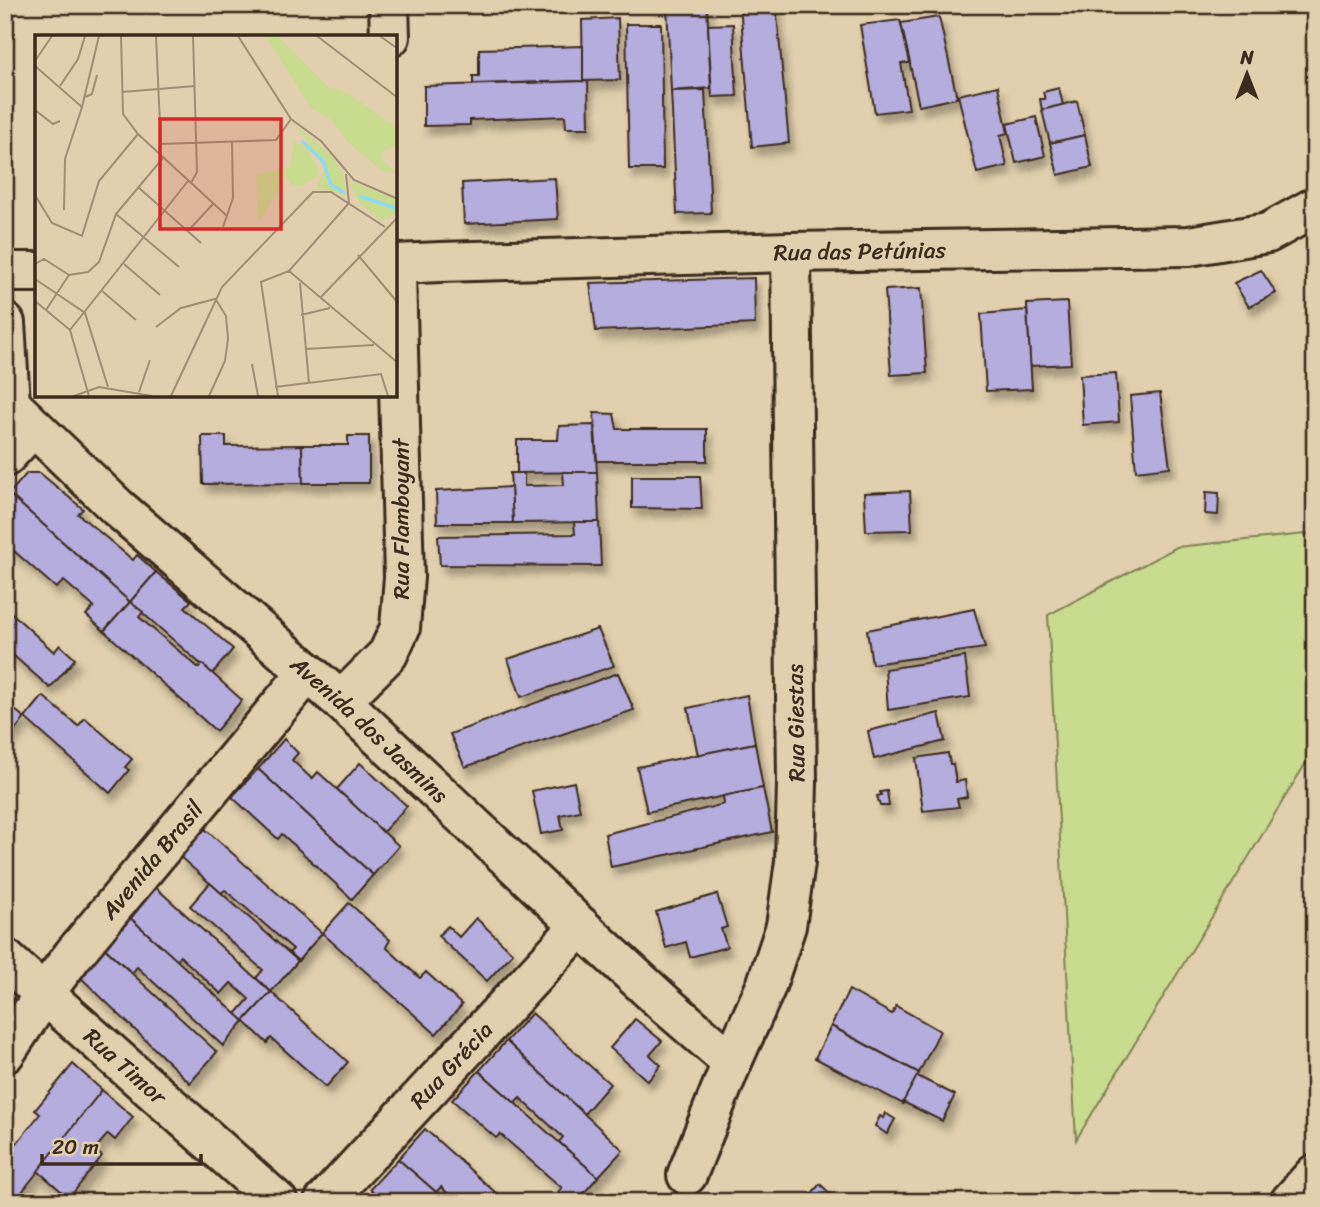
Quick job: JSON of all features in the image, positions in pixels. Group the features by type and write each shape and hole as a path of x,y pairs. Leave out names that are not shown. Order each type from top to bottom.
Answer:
{"street":[{"path":"389,5 390,35"},
{"name":"Rua das Petúnias","path":"397,264 791,252 1189,246 1268,233 1315,207"},
{"name":"Rua Giestas","path":"687,1175 766,986 786,926 795,862 797,782 791,252"},
{"path":"5,272 35,272"},
{"name":"Rua Flamboyant","path":"341,701 388,654 400,628 404,577 397,312"},
{"path":"5,323 16,410 5,457"},
{"name":"Avenida dos Jasmins","path":"16,410 118,508 341,701 580,926 732,1062"},
{"name":"Avenida Brasil","path":"5,1053 73,955 308,672"},
{"name":"Rua Grécia","path":"324,1202 580,926"},
{"name":"Rua Timor","path":"5,959 278,1202"},
{"path":"1290,1202 1315,1174"}],"green space":[{"path":"1315,533 1315,748 1076,1140 1048,615 1177,547"}],"building":[{"path":"667,5 707,5 711,88 671,91"},
{"path":"740,5 776,5 789,143 752,147"},
{"path":"939,17 957,98 919,106 901,23"},
{"path":"618,18 620,80 583,81 582,20"},
{"path":"900,20 910,63 901,63 909,109 875,113 860,25"},
{"path":"626,24 661,24 663,169 629,169"},
{"path":"733,24 737,96 712,97 708,25"},
{"path":"583,46 583,81 473,84 473,76 479,76 479,49"},
{"path":"588,81 589,128 566,128 565,116 470,120 470,125 424,126 424,86"},
{"path":"998,86 1008,133 1000,135 1007,166 977,173 958,95"},
{"path":"1059,88 1063,105 1042,110 1040,99 1045,99 1043,92"},
{"path":"705,90 711,213 677,214 671,91"},
{"path":"1077,101 1085,135 1050,143 1042,110"},
{"path":"1036,117 1045,156 1016,163 1007,124"},
{"path":"1085,135 1092,167 1058,175 1050,143"},
{"path":"555,178 558,219 464,224 462,183"},
{"path":"1261,270 1276,293 1249,307 1234,283"},
{"path":"754,278 755,324 596,331 590,283"},
{"path":"921,288 927,373 891,375 885,290"},
{"path":"1067,302 1071,364 1030,366 1027,304"},
{"path":"1027,310 1032,389 986,391 981,314"},
{"path":"1116,373 1119,422 1083,425 1080,375"},
{"path":"1160,393 1170,467 1136,471 1130,396"},
{"path":"594,413 614,414 617,429 707,429 707,461 597,461"},
{"path":"594,425 597,472 517,473 517,440 558,440 559,426"},
{"path":"202,436 226,436 226,446 302,445 303,483 203,484"},
{"path":"348,436 369,436 369,483 303,483 302,445 348,445"},
{"path":"563,472 597,472 599,522 513,523 510,473 524,473 524,486 564,485"},
{"path":"27,473 40,473 83,509 78,514 133,560 137,555 156,572 130,602 9,494"},
{"path":"632,476 700,476 702,509 632,508"},
{"path":"511,487 513,523 437,523 436,491"},
{"path":"910,491 912,530 866,531 864,493"},
{"path":"1206,492 1219,493 1218,515 1205,514"},
{"path":"9,494 130,602 104,631 86,615 94,607 64,581 56,588 5,543 5,497"},
{"path":"574,522 599,522 601,566 440,565 438,536 575,534"},
{"path":"156,572 191,601 185,607 233,649 212,674 130,602"},
{"path":"130,602 143,612 139,617 199,668 202,664 242,700 216,731 104,631"},
{"path":"5,607 54,652 60,645 75,659 50,688 5,648"},
{"path":"974,609 985,648 872,664 867,630"},
{"path":"598,629 614,666 521,697 508,659"},
{"path":"965,657 970,697 888,710 885,669"},
{"path":"618,673 634,710 465,767 450,734"},
{"path":"747,695 755,743 698,755 688,708"},
{"path":"43,696 78,726 85,718 132,759 125,767 129,770 110,793 25,718"},
{"path":"11,707 25,718 5,742 5,711"},
{"path":"939,713 945,741 874,759 868,731"},
{"path":"284,739 298,753 292,760 312,779 318,772 399,846 373,875 258,769"},
{"path":"755,743 763,788 647,812 637,767"},
{"path":"948,753 956,782 965,780 967,797 957,799 959,807 923,811 916,758"},
{"path":"360,763 407,806 383,832 337,789"},
{"path":"258,769 373,875 352,899 282,834 278,839 232,797"},
{"path":"574,782 580,811 560,815 563,830 541,834 532,791"},
{"path":"763,788 772,832 611,867 605,834 724,804 723,796"},
{"path":"887,791 889,806 880,806 877,796 881,795 880,792"},
{"path":"204,828 322,933 298,961 289,953 293,949 225,890 221,893 179,856"},
{"path":"210,883 298,961 271,992 256,978 263,970 190,906"},
{"path":"153,885 271,992 244,1021 236,1014 249,999 231,983 221,994 180,956 177,961 127,915"},
{"path":"717,894 727,927 721,929 727,947 690,957 686,942 666,948 656,912"},
{"path":"349,903 390,940 386,947 420,978 426,972 462,1005 436,1034 322,933"},
{"path":"127,915 244,1021 223,1046 137,967 132,973 100,944"},
{"path":"476,918 513,953 487,981 438,936 448,926 459,937"},
{"path":"100,944 217,1052 190,1083 75,972"},
{"path":"849,990 892,1014 896,1006 940,1031 919,1073 831,1026"},
{"path":"271,992 348,1062 326,1087 271,1038 267,1043 244,1021"},
{"path":"532,1013 610,1084 584,1114 506,1041"},
{"path":"635,1019 662,1041 650,1055 661,1065 648,1081 610,1048"},
{"path":"831,1026 919,1073 903,1104 815,1058"},
{"path":"506,1041 623,1150 598,1177 559,1142 563,1137 520,1098 515,1103 479,1071"},
{"path":"73,1064 102,1090 14,1202 5,1202 5,1158 40,1114 35,1110"},
{"path":"479,1071 598,1177 576,1202 568,1202 558,1192 562,1188 500,1134 496,1138 452,1100"},
{"path":"917,1076 955,1095 942,1121 903,1102"},
{"path":"102,1090 133,1117 115,1140 108,1134 94,1150 102,1156 69,1198 38,1171"},
{"path":"885,1113 895,1119 887,1134 875,1126 880,1116 883,1118"},
{"path":"425,1129 506,1202 457,1202 441,1187 436,1192 398,1159"},
{"path":"398,1159 446,1202 384,1202 370,1189"},
{"path":"820,1184 839,1202 804,1202"}]}
